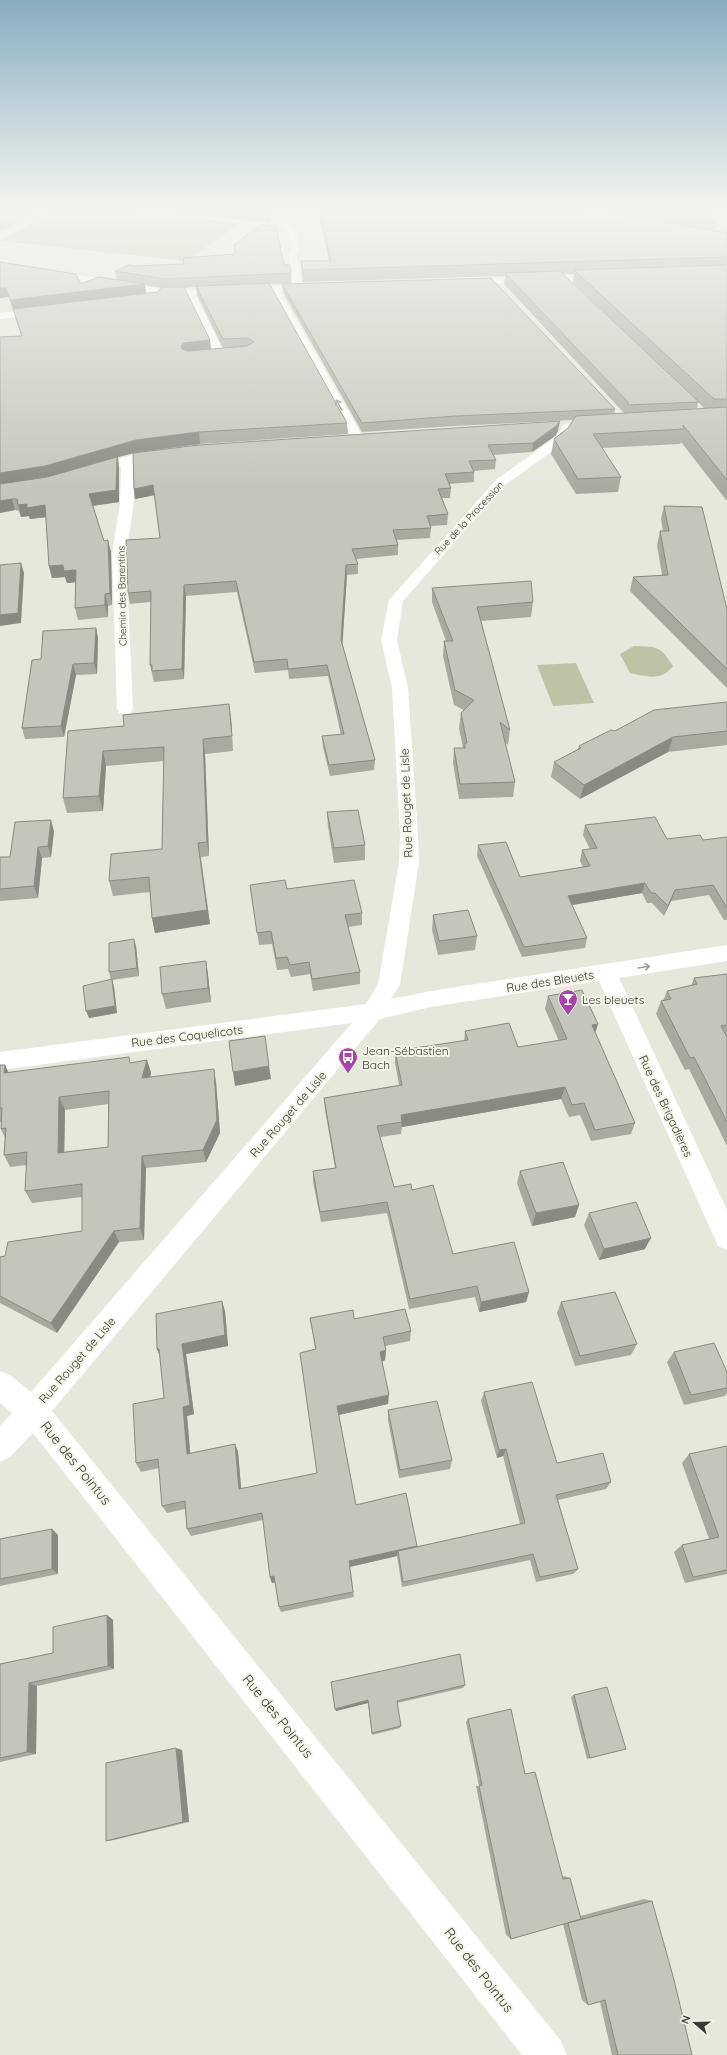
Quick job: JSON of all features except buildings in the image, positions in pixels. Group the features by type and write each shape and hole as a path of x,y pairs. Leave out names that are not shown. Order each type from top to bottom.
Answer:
{"street":[{"path":"194,302 220,355"},
{"path":"281,302 358,439"},
{"path":"0,316 55,310"},
{"path":"205,356 234,353"},
{"path":"553,426 582,426"},
{"name":"Rue de la Procession","path":"389,640 396,600 408,584 501,482 561,439 568,427"},
{"path":"345,440 373,438"},
{"path":"76,476 127,460 177,452"},
{"name":"Chemin des Barentins","path":"124,709 119,554 127,504 127,460"},
{"name":"Rue Rouget de Lisle","path":"0,1447 373,1012 389,985 409,862 409,834 400,688 389,640"},
{"name":"Rue des Bleuets","path":"373,1012 431,999 727,953"},
{"name":"Rue des Brigadières","path":"606,973 727,1238"},
{"name":"Rue des Coquelicots","path":"0,1061 373,1012"},
{"name":"Rue des Pointus","path":"0,1385 33,1410 547,2055"}],"shaded area":[{"path":"634,646 654,647 662,651 673,666 664,674 654,677 630,673 620,654"},
{"path":"576,663 594,703 553,706 537,665"}],"place":[{"name":"Les bleuets","path":"568,1016"},
{"name":"Jean-Sébastien Bach","path":"348,1074"}]}
